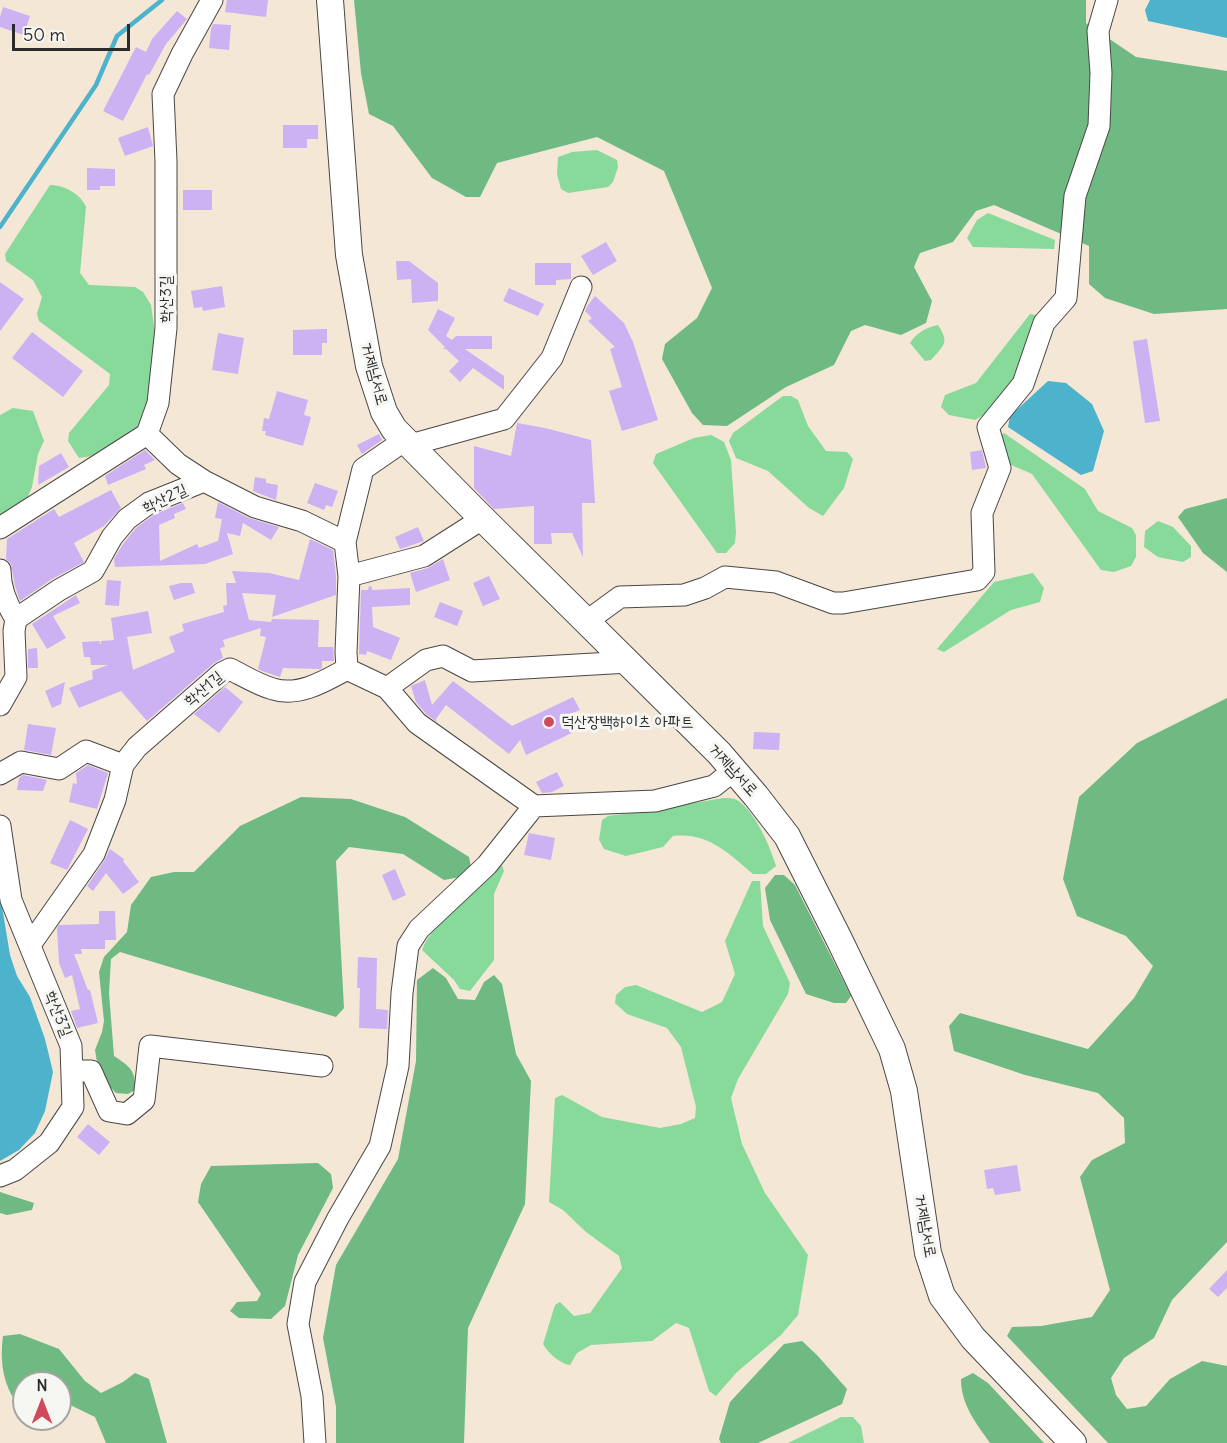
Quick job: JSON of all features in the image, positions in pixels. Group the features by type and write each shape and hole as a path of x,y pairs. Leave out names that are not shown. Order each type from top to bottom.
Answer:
{"main road":[{"name":"거제남서로","path":"330,0 349,255 369,366 375,391 384,412 394,429 482,519 629,662 734,770 787,836 892,1049 904,1091 928,1252 942,1296 973,1338 1073,1443"}],"street":[{"name":"학산3길","path":"147,434 159,403 166,328 166,161 163,94 212,0"},
{"path":"587,621 621,597 684,595 705,588 725,577 776,582 832,603 843,603 977,580 984,572 982,513 1000,468 988,427 1023,384 1044,323 1066,298 1075,196 1100,126 1101,73 1098,31 1107,0"},
{"path":"581,287 552,358 504,419 408,442 363,469 345,542 349,576 347,669 387,688 417,723 534,806 655,801 714,786 734,770"},
{"path":"0,528 147,434 178,464 204,481"},
{"name":"학산2길","path":"16,619 58,590 93,571 112,537 128,519 149,503 204,481 255,507 302,521 345,542"},
{"path":"349,576 424,556 482,519"},
{"path":"0,570 0,579 9,608 16,619 14,632 16,677 0,705"},
{"path":"387,688 426,660 443,656 472,671 629,662"},
{"name":"학산1길","path":"30,945 94,854 115,800 123,765 137,747 222,672 230,669 271,689 284,691 313,687 347,669"},
{"path":"0,774 21,762 59,769 86,751 123,765"},
{"path":"315,1443 312,1396 298,1324 305,1282 338,1218 380,1146 398,1066 402,993 408,946 419,929 487,865 534,806"},
{"name":"학산3길","path":"0,826 11,900 71,1046 73,1107 49,1143 15,1170 0,1176"},
{"path":"72,1071 91,1071 109,1111 128,1114 144,1100 150,1046 322,1066"}],"green space":[{"path":"354,0 1086,0 1086,23 1136,57 1227,71 1227,309 1154,314 1105,298 1089,284 1089,246 994,205 976,211 953,242 920,253 914,267 932,301 926,323 901,335 865,325 851,331 834,365 786,387 727,426 703,425 692,413 662,359 665,344 697,318 712,288 664,171 597,137 497,163 480,197 466,197 432,178 393,126 369,114 361,73"},
{"path":"597,150 617,160 618,167 613,182 608,187 568,193 561,189 557,174 558,157 572,152"},
{"path":"50,185 71,191 84,202 86,207 80,273 89,285 135,287 143,292 151,305 155,333 149,400 140,426 92,456 79,458 68,441 69,433 109,385 110,374 39,321 37,314 42,297 33,280 6,261 5,254"},
{"path":"988,213 1055,240 1054,249 973,247 967,238 977,220"},
{"path":"1030,314 1036,315 1036,322 1017,381 989,412 975,420 949,415 941,407 945,395 976,383"},
{"path":"938,325 944,336 944,344 931,360 925,361 910,343 922,331"},
{"path":"783,396 791,396 798,400 808,426 826,451 847,452 853,459 844,488 823,516 809,508 768,471 736,458 729,441 733,433"},
{"path":"13,408 33,411 44,441 38,454 32,487 26,501 0,515 0,415"},
{"path":"1004,433 1085,489 1098,511 1132,528 1136,535 1136,557 1131,566 1114,572 1101,570 1032,474 1009,464 999,436"},
{"path":"711,435 724,442 731,460 736,532 735,543 726,553 717,553 653,463 656,454 694,438"},
{"path":"1227,498 1227,572 1203,553 1178,517 1185,509"},
{"path":"1158,521 1173,527 1191,546 1191,557 1183,562 1158,557 1144,547 1145,531"},
{"path":"1033,573 1044,588 1040,602 1011,610 944,652 937,649 994,582"},
{"path":"1227,698 1227,1242 1172,1300 1154,1338 1124,1358 1111,1378 1116,1395 1127,1409 1146,1406 1170,1379 1202,1361 1227,1366 1227,1443 1108,1443 1007,1336 1012,1327 1041,1326 1092,1317 1110,1290 1080,1177 1092,1160 1125,1143 1124,1118 1098,1093 1025,1075 954,1051 949,1026 960,1013 1088,1049 1134,998 1153,966 1126,936 1077,916 1063,879 1079,797 1137,743"},
{"path":"301,797 351,799 405,817 469,857 471,867 461,877 444,880 403,854 349,847 336,861 344,1008 336,1017 120,952 111,959 109,993 114,1056 133,1073 135,1090 128,1094 116,1093 107,1084 97,1062 95,1050 104,1021 99,972 104,957 127,932 131,905 151,877 174,872 194,872 240,826"},
{"path":"723,798 735,799 744,805 761,830 776,866 766,874 753,874 717,846 697,837 673,836 663,847 626,856 604,849 599,840 602,820 608,816"},
{"path":"502,865 504,871 494,894 494,960 470,991 460,989 454,980 422,950 444,918 495,868"},
{"path":"775,875 784,875 795,885 851,996 846,1003 834,1003 806,994 770,920 765,888"},
{"path":"752,881 760,881 763,926 790,983 788,994 738,1079 731,1098 742,1144 765,1193 808,1255 798,1315 781,1335 737,1372 716,1396 709,1391 689,1328 676,1323 652,1341 591,1345 577,1353 570,1365 562,1363 543,1344 555,1305 560,1302 574,1316 590,1313 622,1268 619,1256 586,1232 563,1210 549,1202 555,1098 562,1095 602,1117 660,1128 681,1124 695,1118 696,1107 681,1047 667,1028 627,1014 615,1003 616,995 625,987 636,985 702,1012 722,1002 735,974 725,941"},
{"path":"433,968 446,978 458,999 475,1000 484,982 494,975 502,984 516,1054 531,1081 525,1204 468,1328 464,1443 336,1443 336,1407 323,1338 336,1265 398,1159 416,1061 417,980"},
{"path":"318,1163 331,1174 333,1188 298,1255 285,1306 271,1319 239,1318 230,1311 237,1302 257,1301 261,1294 198,1202 201,1184 211,1166"},
{"path":"0,1192 34,1203 32,1210 7,1215 0,1213"},
{"path":"20,1334 59,1349 85,1381 101,1393 135,1373 149,1379 167,1443 106,1443 95,1417 72,1406 72,1371 12,1371 12,1396 3,1367 3,1336"},
{"path":"802,1341 847,1389 842,1404 758,1443 721,1443 719,1439 730,1402 784,1344"},
{"path":"973,1373 988,1383 1044,1443 990,1443 970,1413 964,1397 961,1379"},
{"path":"841,1417 853,1417 861,1426 864,1443 788,1443"}],"water":[{"path":"1150,0 1227,0 1227,38 1148,21 1145,10"},
{"path":"1048,381 1066,383 1092,404 1104,431 1093,471 1081,475 1008,427 1010,416"},
{"path":"0,894 10,955 17,976 30,997 45,1039 53,1072 45,1111 35,1133 19,1150 0,1161"}],"building":[{"path":"227,0 268,0 266,17 225,12"},
{"path":"3,7 30,16 24,35 0,27"},
{"path":"177,11 187,19 166,44 149,75 147,74 123,121 103,111 136,47 146,52 152,39"},
{"path":"213,24 231,25 229,50 209,48"},
{"path":"283,125 318,125 318,139 307,139 307,148 283,148"},
{"path":"148,127 153,146 125,156 118,138"},
{"path":"87,168 115,169 115,186 100,186 100,190 87,190"},
{"path":"183,190 212,190 212,210 183,210"},
{"path":"606,242 617,261 593,275 581,256"},
{"path":"396,261 409,261 438,283 438,301 412,303 411,279 397,280"},
{"path":"535,263 571,263 571,279 556,280 556,285 535,285"},
{"path":"0,282 24,299 0,331"},
{"path":"222,286 225,307 203,311 202,307 194,308 191,291"},
{"path":"509,288 544,304 538,316 503,301"},
{"path":"595,296 624,323 633,342 658,420 622,431 609,391 622,387 610,349 615,347 588,321 592,318 585,311"},
{"path":"438,309 455,318 446,336 452,340 456,336 492,336 492,349 465,349 504,376 504,390 473,368 460,382 449,371 459,361 443,349 445,347 428,330"},
{"path":"327,329 327,343 322,343 322,355 293,355 293,330"},
{"path":"32,332 83,371 63,397 12,358"},
{"path":"218,333 244,338 238,374 212,370"},
{"path":"1147,339 1160,421 1145,423 1133,341"},
{"path":"277,391 308,400 304,415 311,417 303,446 265,435 266,431 262,431 264,418 269,419"},
{"path":"517,423 591,440 595,503 582,503 583,557 572,533 551,533 552,544 534,544 534,506 494,509 474,488 474,446 511,456"},
{"path":"379,434 382,440 362,454 357,445"},
{"path":"145,450 155,460 144,465 146,469 108,485 105,476"},
{"path":"982,450 986,468 972,470 970,452"},
{"path":"61,453 69,467 38,485 39,466"},
{"path":"255,477 266,479 266,483 278,485 276,500 253,491"},
{"path":"315,483 338,491 332,507 326,505 324,510 307,503"},
{"path":"111,490 121,508 104,526 74,543 84,562 52,579 20,601 11,564 6,559 7,539 54,509 59,517"},
{"path":"218,502 249,518 279,527 271,540 243,523 240,536 227,533 233,554 205,564 115,567 114,559 136,528 155,514 183,503 186,509 174,514 175,518 159,525 160,561 197,544 199,548 218,541 222,519 215,518"},
{"path":"418,527 424,541 400,549 395,537"},
{"path":"310,539 333,550 336,595 272,617 276,595 242,593 249,620 271,622 272,619 319,620 318,647 333,647 334,661 322,661 320,669 283,668 280,677 262,671 258,669 266,637 260,636 261,628 223,640 225,647 220,648 223,658 214,663 147,721 121,691 79,708 69,688 93,679 92,671 108,665 91,665 90,657 84,657 82,642 99,641 101,645 101,641 114,640 111,618 148,611 152,633 127,637 133,670 175,652 169,637 184,631 182,624 224,612 223,606 227,605 226,583 236,583 232,571 269,573 299,580"},
{"path":"443,559 450,580 416,592 410,573 428,568"},
{"path":"489,576 500,599 483,606 473,583"},
{"path":"107,580 121,581 119,606 105,605"},
{"path":"192,583 195,593 174,600 169,586"},
{"path":"369,586 372,590 410,588 410,605 372,607 373,627 400,638 391,660 367,651 366,655 359,654 361,590 368,590"},
{"path":"76,595 80,603 53,616 66,638 47,649 32,624"},
{"path":"440,602 463,611 457,626 434,617"},
{"path":"37,648 38,668 28,668 28,649"},
{"name":"덕산장백하이츠 아파트","path":"425,680 432,705 453,681 512,726 573,697 580,710 572,713 580,729 526,755 520,740 509,754 446,705 436,719 437,722 426,714 416,702 411,686"},
{"path":"65,682 61,704 52,708 45,691"},
{"path":"225,687 243,702 219,733 194,714"},
{"path":"28,724 56,728 51,755 24,750"},
{"path":"754,732 780,733 779,750 753,749"},
{"path":"88,765 108,773 97,809 69,802 73,783 77,784 76,773"},
{"path":"557,772 564,786 552,792 542,793 536,782"},
{"path":"23,775 47,780 43,791 17,790 19,778"},
{"path":"70,820 88,829 67,870 50,863"},
{"path":"529,833 555,838 551,860 524,855"},
{"path":"110,849 124,859 123,861 139,882 123,894 106,873 93,891 87,886"},
{"path":"395,869 406,895 393,901 382,875"},
{"path":"99,911 115,911 116,940 105,940 105,949 81,949 82,954 74,954 88,990 90,990 98,1023 77,1028 71,1011 80,1009 72,975 65,978 59,963 57,928 59,925 99,924"},
{"path":"358,957 377,958 376,1009 388,1010 387,1029 359,1028"},
{"path":"88,1124 110,1142 99,1155 77,1137"},
{"path":"1017,1165 1021,1191 995,1195 993,1188 987,1189 984,1170"},
{"path":"1227,1270 1227,1288 1218,1297 1209,1289"}],"waterway":[{"path":"0,227 96,85 117,36 162,0"}],"place":[{"name":"덕산장백하이츠 아파트","path":"549,722"}]}
